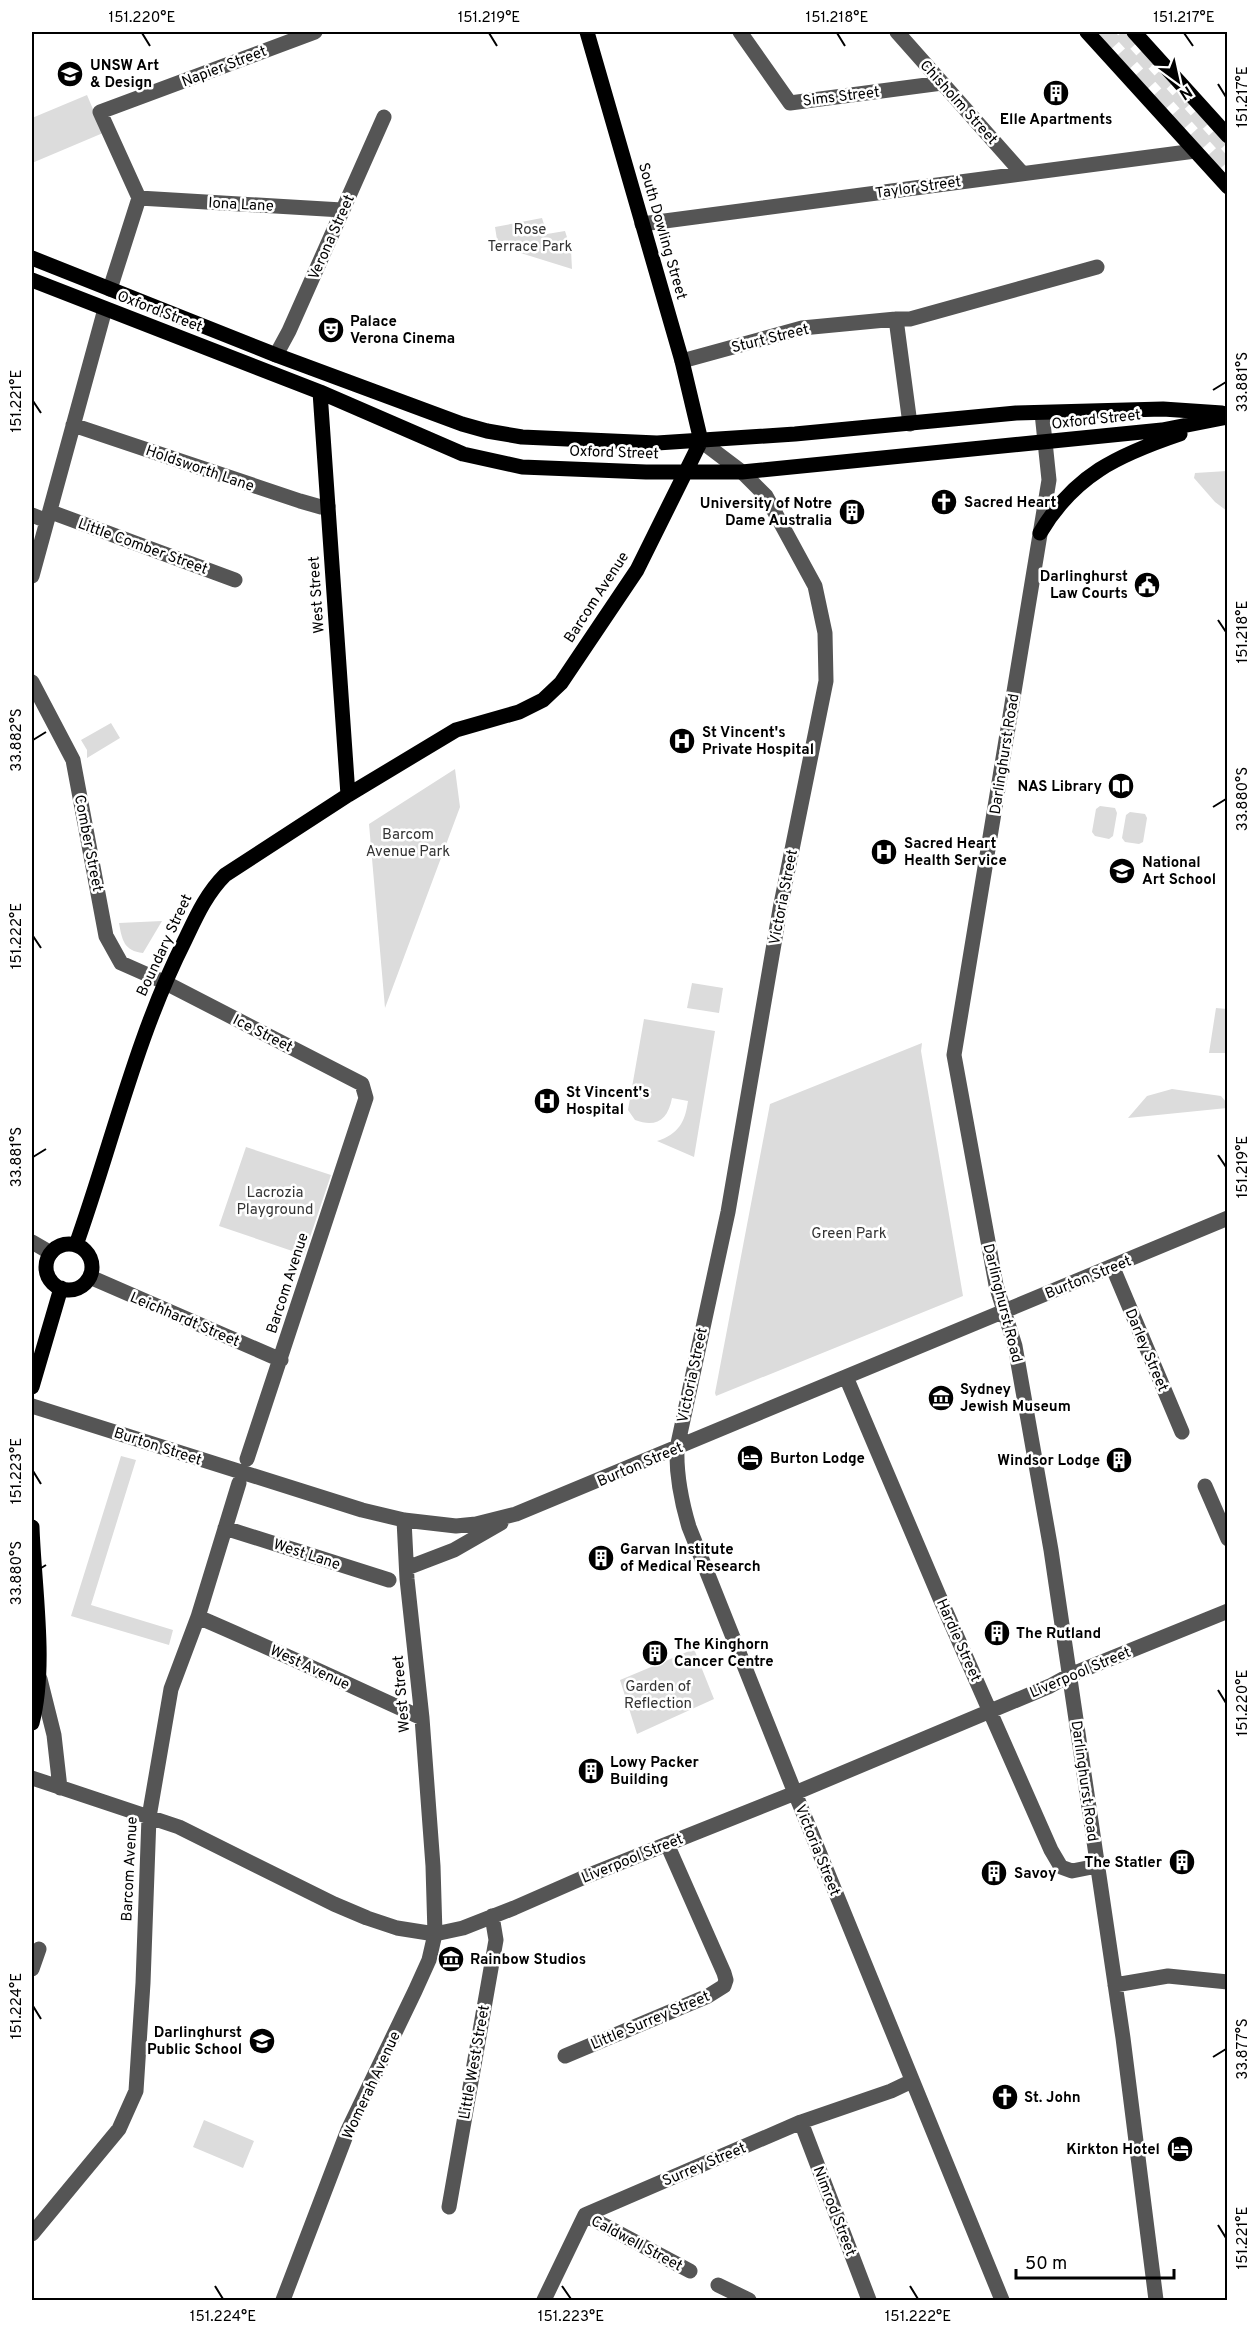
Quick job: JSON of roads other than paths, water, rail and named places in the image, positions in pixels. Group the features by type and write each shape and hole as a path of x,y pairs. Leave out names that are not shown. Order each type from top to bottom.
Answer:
{"main road":[{"name":"South Dowling Street","path":"587,32 682,361 701,441"},
{"path":"1087,32 1227,187"},
{"path":"1134,32 1227,136"},
{"name":"Oxford Street","path":"32,258 276,355 487,431 522,437 657,443 701,441 1017,413 1163,409 1227,417"},
{"name":"Oxford Street","path":"32,280 320,392 463,454 522,467 742,472 1162,430 1227,417"},
{"name":"West Street","path":"320,392 348,795"},
{"path":"1040,533 1066,495 1095,472 1140,449 1227,417"},
{"name":"Barcom Avenue","path":"543,700 561,683 637,570 701,441"},
{"name":"Boundary Street","path":"76,1245 164,982 210,889 225,875 348,795 456,730 519,712 543,700"},
{"path":"62,1245 76,1245 89,1254 92,1269 90,1277 78,1288 61,1288 55,1285 48,1274 48,1260 51,1253 62,1245"},
{"path":"32,1387 61,1288"},
{"path":"32,1527 35,1655 38,1673 36,1707 32,1723"}],"street":[{"name":"Napier Street","path":"139,198 100,112 315,32"},
{"name":"Sims Street","path":"740,32 790,103 942,83"},
{"name":"Chisholm Street","path":"897,32 1022,173"},
{"name":"Verona Street","path":"276,355 289,331 384,117"},
{"name":"Taylor Street","path":"642,224 1195,151"},
{"name":"Iona Lane","path":"139,198 342,210"},
{"path":"111,289 139,198"},
{"name":"Sturt Street","path":"682,361 802,328 910,319 1097,267"},
{"path":"32,576 105,309"},
{"path":"896,319 910,424"},
{"name":"Darlinghurst Road","path":"1042,413 1049,480 954,1055 996,1285 1016,1346 1070,1675 1115,1985 1156,2301"},
{"name":"Holdsworth Lane","path":"73,425 300,501 321,507 328,506"},
{"name":"Victoria Street","path":"701,441 742,472 768,500 815,586 825,633 826,681 778,920 728,1212 677,1448 676,1469 679,1493 689,1527 1002,2301"},
{"name":"Little Comber Street","path":"32,515 49,517 236,580"},
{"name":"Comber Street","path":"32,682 74,760 106,936 121,963 164,982"},
{"name":"Ice Street","path":"164,982 362,1084"},
{"name":"Barcom Avenue","path":"247,1459 366,1098 362,1084"},
{"name":"Burton Street","path":"32,1406 362,1510 404,1520 456,1526 476,1524 516,1514 1113,1268 1227,1218"},
{"path":"32,1242 51,1253"},
{"name":"Darley Street","path":"1113,1268 1182,1432"},
{"name":"Leichhardt Street","path":"90,1277 281,1360"},
{"name":"Hardie Street","path":"846,1377 1052,1850 1061,1867 1072,1871 1097,1866"},
{"name":"Barcom Avenue","path":"32,2234 119,2129 136,2091 143,1983 149,1817 171,1689 198,1617 239,1483"},
{"path":"1205,1486 1227,1539"},
{"path":"406,1568 454,1550 516,1514"},
{"name":"West Street","path":"404,1520 406,1568 422,1718 433,1866"},
{"name":"West Lane","path":"225,1528 389,1580"},
{"name":"Liverpool Street","path":"32,1778 179,1827 367,1918 397,1928 435,1934 463,1928 1227,1611"},
{"name":"West Avenue","path":"198,1617 278,1650 313,1669 422,1718"},
{"path":"38,1673 54,1735 60,1788"},
{"name":"Little Surrey Street","path":"566,2056 708,1996 724,1986 726,1980 667,1844"},
{"name":"Womerah Avenue","path":"284,2301 348,2130 429,1960 435,1934 433,1866"},
{"name":"Little West Street","path":"449,2207 496,1940 492,1916"},
{"path":"32,1969 39,1949"},
{"path":"1115,1985 1168,1976 1227,1982"},
{"name":"Surrey Street","path":"585,2215 801,2122 891,2091 912,2081"},
{"name":"Nimrod Street","path":"801,2122 869,2301"},
{"path":"544,2301 585,2215"},
{"name":"Caldwell Street","path":"585,2215 690,2271"},
{"path":"718,2285 748,2301"}],"tunnel":[{"path":"1103,32 1228,170"},
{"path":"1122,32 1228,148"}],"place":[{"name":"UNSW Art & Design","path":"70,74"},
{"name":"Elle Apartments","path":"1056,93"},
{"name":"Palace Verona Cinema","path":"331,330"},
{"name":"Sacred Heart","path":"944,502"},
{"name":"University of Notre Dame Australia","path":"852,512"},
{"name":"Darlinghurst Law Courts","path":"1147,585"},
{"name":"St Vincent's Private Hospital","path":"682,741"},
{"name":"NAS Library","path":"1121,786"},
{"name":"Sacred Heart Health Service","path":"884,852"},
{"name":"National Art School","path":"1122,871"},
{"name":"St Vincent's Hospital","path":"547,1101"},
{"name":"Sydney Jewish Museum","path":"941,1398"},
{"name":"Burton Lodge","path":"750,1458"},
{"name":"Windsor Lodge","path":"1119,1460"},
{"name":"Garvan Institute of Medical Research","path":"601,1558"},
{"name":"The Rutland","path":"997,1633"},
{"name":"The Kinghorn Cancer Centre","path":"655,1653"},
{"name":"Lowy Packer Building","path":"591,1771"},
{"name":"The Statler","path":"1182,1862"},
{"name":"Savoy","path":"994,1873"},
{"name":"Rainbow Studios","path":"451,1959"},
{"name":"Darlinghurst Public School","path":"262,2041"},
{"name":"St. John","path":"1005,2097"},
{"name":"Kirkton Hotel","path":"1180,2149"}],"park label":[{"name":"Rose Terrace Park","path":"530,238"},
{"name":"Barcom Avenue Park","path":"408,842"},
{"name":"Lacrozia Playground","path":"275,1200"},
{"name":"Green Park","path":"849,1233"},
{"name":"Garden of Reflection","path":"658,1694"}]}
